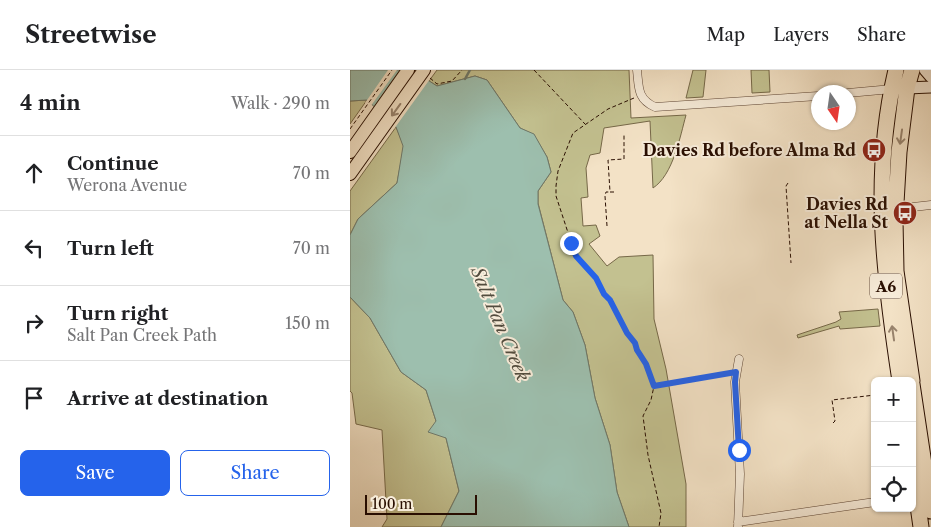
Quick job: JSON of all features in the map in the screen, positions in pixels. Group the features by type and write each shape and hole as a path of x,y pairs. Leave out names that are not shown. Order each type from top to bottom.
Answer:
{"highway":[{"name":"A6","path":"896,70 885,132 881,172 882,234 886,289 899,377"},
{"name":"A6","path":"911,377 898,290 895,246 899,152 912,70"},
{"path":"892,89 908,88"},
{"name":"A6","path":"916,422 922,495 921,527"},
{"name":"A6","path":"913,467 922,495 931,511"}],"main road":[{"path":"350,152 408,70"},
{"path":"924,70 931,77"},
{"path":"350,174 425,72"},
{"path":"908,88 931,87"}],"street":[{"path":"637,70 640,95 647,104 655,107 811,96"},
{"path":"856,93 892,89"},
{"path":"912,207 931,206"},
{"path":"739,358 735,382 740,480 738,524 871,503"}],"path":[{"path":"350,129 392,70"},
{"path":"425,72 438,84 452,81 462,70"},
{"path":"534,70 586,124"},
{"path":"640,95 608,109 573,133 558,171 556,196 576,256 596,278 604,294 610,300 646,364 654,386 651,400 643,416 648,455 661,513 660,527"},
{"path":"610,192 608,160 624,158 624,134"},
{"path":"788,183 786,186 791,263"},
{"path":"607,226 605,196 606,192 614,192"},
{"path":"654,386 736,372"},
{"path":"833,423 835,421 832,400 871,395"}],"shaded area":[{"path":"437,70 629,70 631,118 686,115 671,165 660,182 653,188 650,121 604,128 600,153 590,155 586,168 588,197 581,198 583,226 596,225 600,236 589,244 607,266 619,257 653,255 654,319 666,369 686,484 686,527 629,527 617,492 610,445 595,398 585,345 573,312 563,300 538,203 538,191 551,172 547,157 534,135 520,128 487,80 475,76 437,86 429,81"},
{"path":"693,70 706,70 703,97 686,98"},
{"path":"751,70 769,70 770,92 752,93"},
{"path":"367,100 350,124 350,101"},
{"path":"396,127 404,146 397,183 358,219 350,235 350,191"},
{"path":"350,297 370,318 401,372 426,390 436,421 446,438 459,491 441,527 382,527 387,519 382,430 356,424 352,393 350,391"},
{"path":"878,309 880,326 840,329 839,326 798,338 797,335 841,319 839,312"}],"water":[{"name":"Salt Pan Creek","path":"350,70 412,70 437,86 475,76 487,80 520,128 534,134 547,157 551,172 538,191 538,204 563,300 573,312 585,345 595,398 610,445 617,492 629,527 441,527 459,491 446,438 428,432 436,421 426,390 401,372 370,318 350,297 350,235 358,219 397,183 403,146 396,127 367,100 350,101"}],"pier":[{"path":"388,70 397,70 370,107 365,103"},
{"path":"400,70 416,70 430,79 394,129 373,109"}],"waterway":[{"path":"465,79 470,70"}],"place":[{"name":"Davies Rd before Alma Rd","path":"874,150"},
{"name":"Davies Rd at Nella St","path":"905,213"}],"route":[{"path":"571,243 576,256 596,278 627,333 635,343 646,364 654,386 736,372 739,450"}]}
